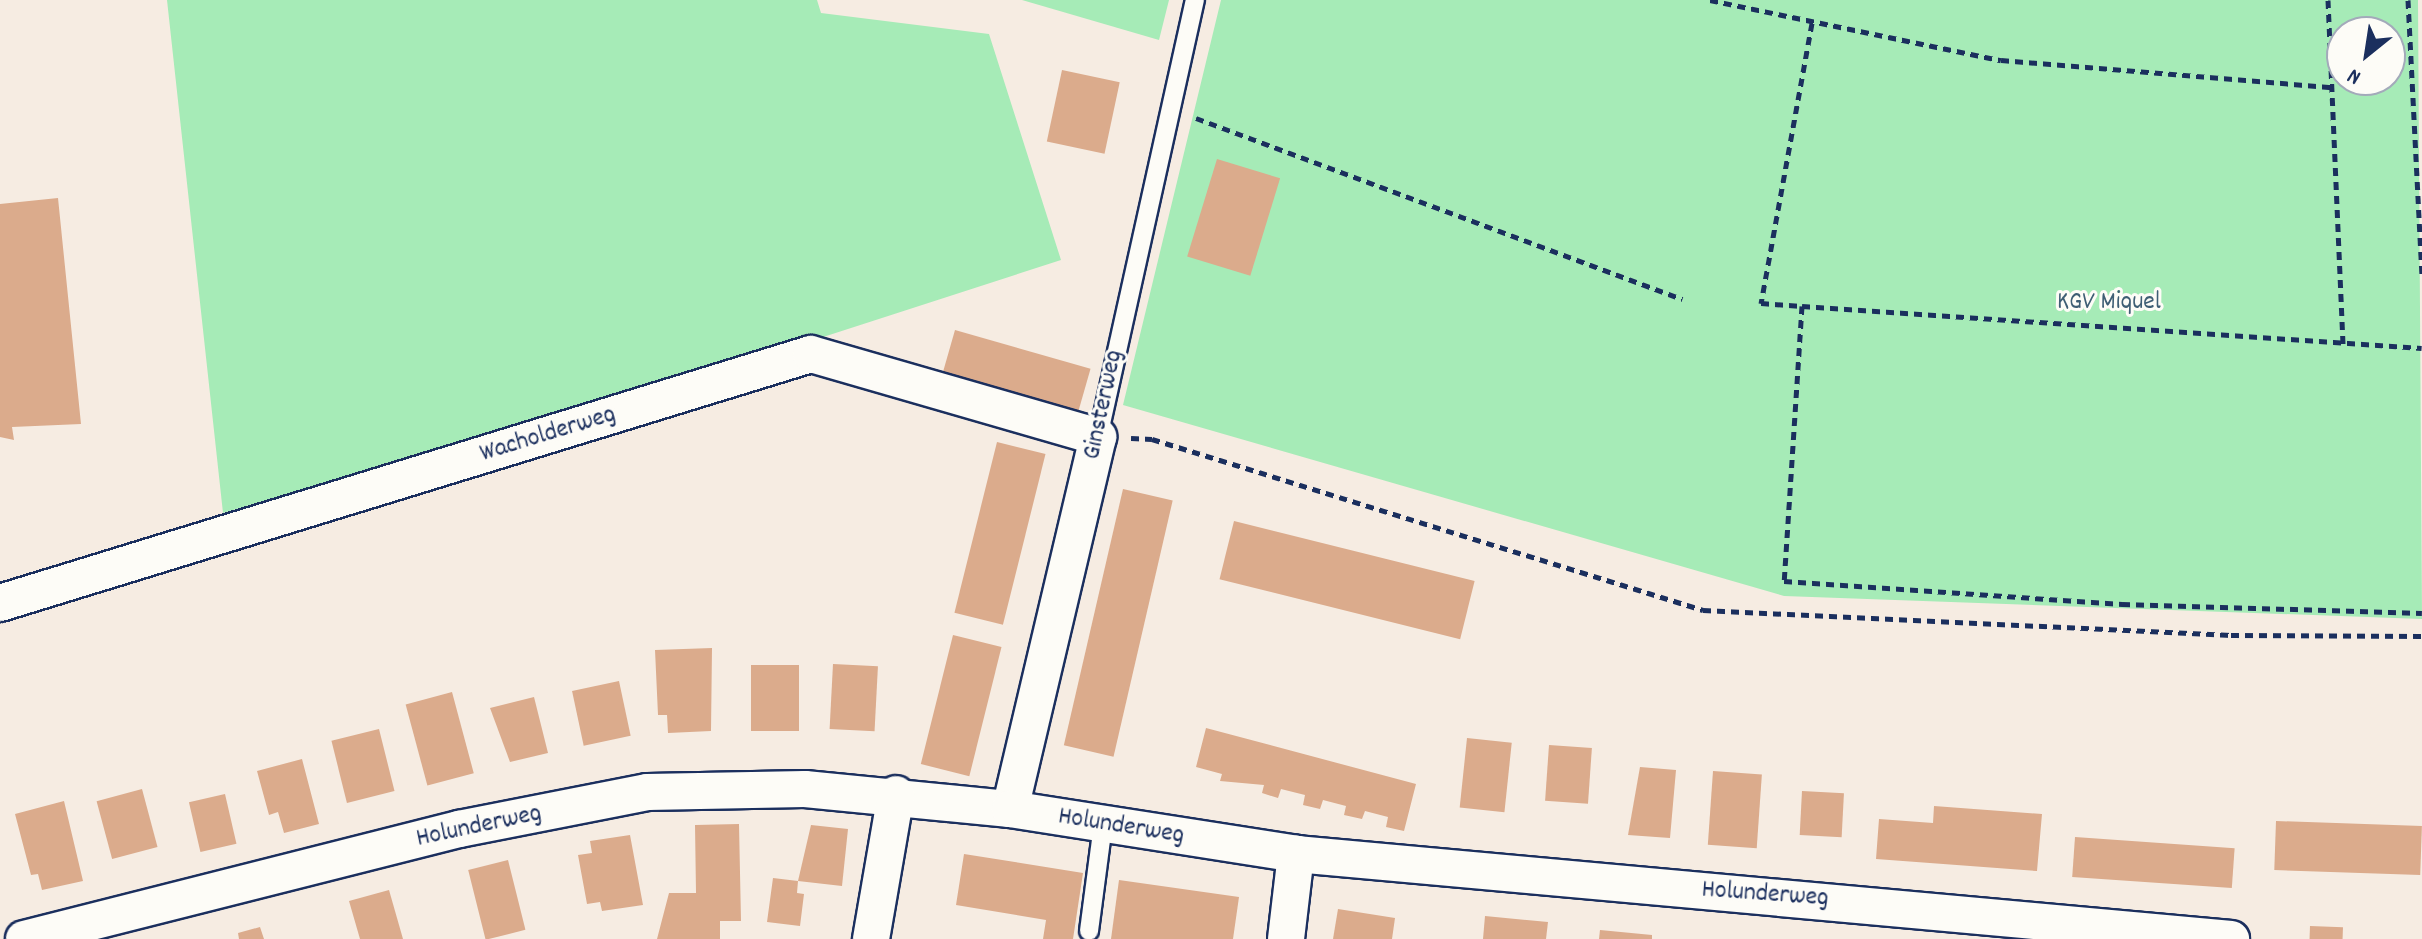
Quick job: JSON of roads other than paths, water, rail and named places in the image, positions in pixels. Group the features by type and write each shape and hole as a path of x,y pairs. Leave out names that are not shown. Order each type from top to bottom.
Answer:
{"street":[{"name":"Wacholderweg","path":"0,603 811,354 1098,437"},
{"name":"Ginsterweg","path":"1010,809 1098,437"},
{"name":"Holunderweg","path":"24,939 459,829 647,792 896,794 1296,854 2231,939"},
{"path":"871,939 896,794"},
{"path":"1286,939 1296,854"}],"lane":[{"name":"Ginsterweg","path":"1098,437 1169,106 1195,0"},
{"path":"1089,931 1103,824"}],"park label":[{"name":"KGV Miquel","path":"2109,303"}]}
